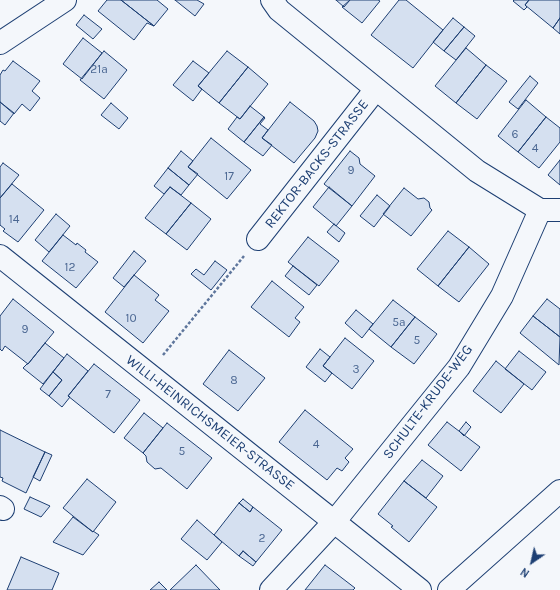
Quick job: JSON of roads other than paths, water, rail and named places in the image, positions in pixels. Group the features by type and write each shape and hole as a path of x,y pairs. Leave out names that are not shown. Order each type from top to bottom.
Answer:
{"street":[{"path":"0,43 65,0"},
{"name":"REKTOR-BACKS-STRASSE","path":"272,0 279,10 477,171 550,210"},
{"name":"REKTOR-BACKS-STRASSE","path":"258,238 376,89"},
{"name":"SCHULTE-KRUDE-WEG","path":"271,590 334,522 459,366 502,296 550,210"},
{"name":"WILLI-HEINRICHSMEIER-STRASSE","path":"0,256 420,590"},
{"path":"449,590 560,491"}]}
